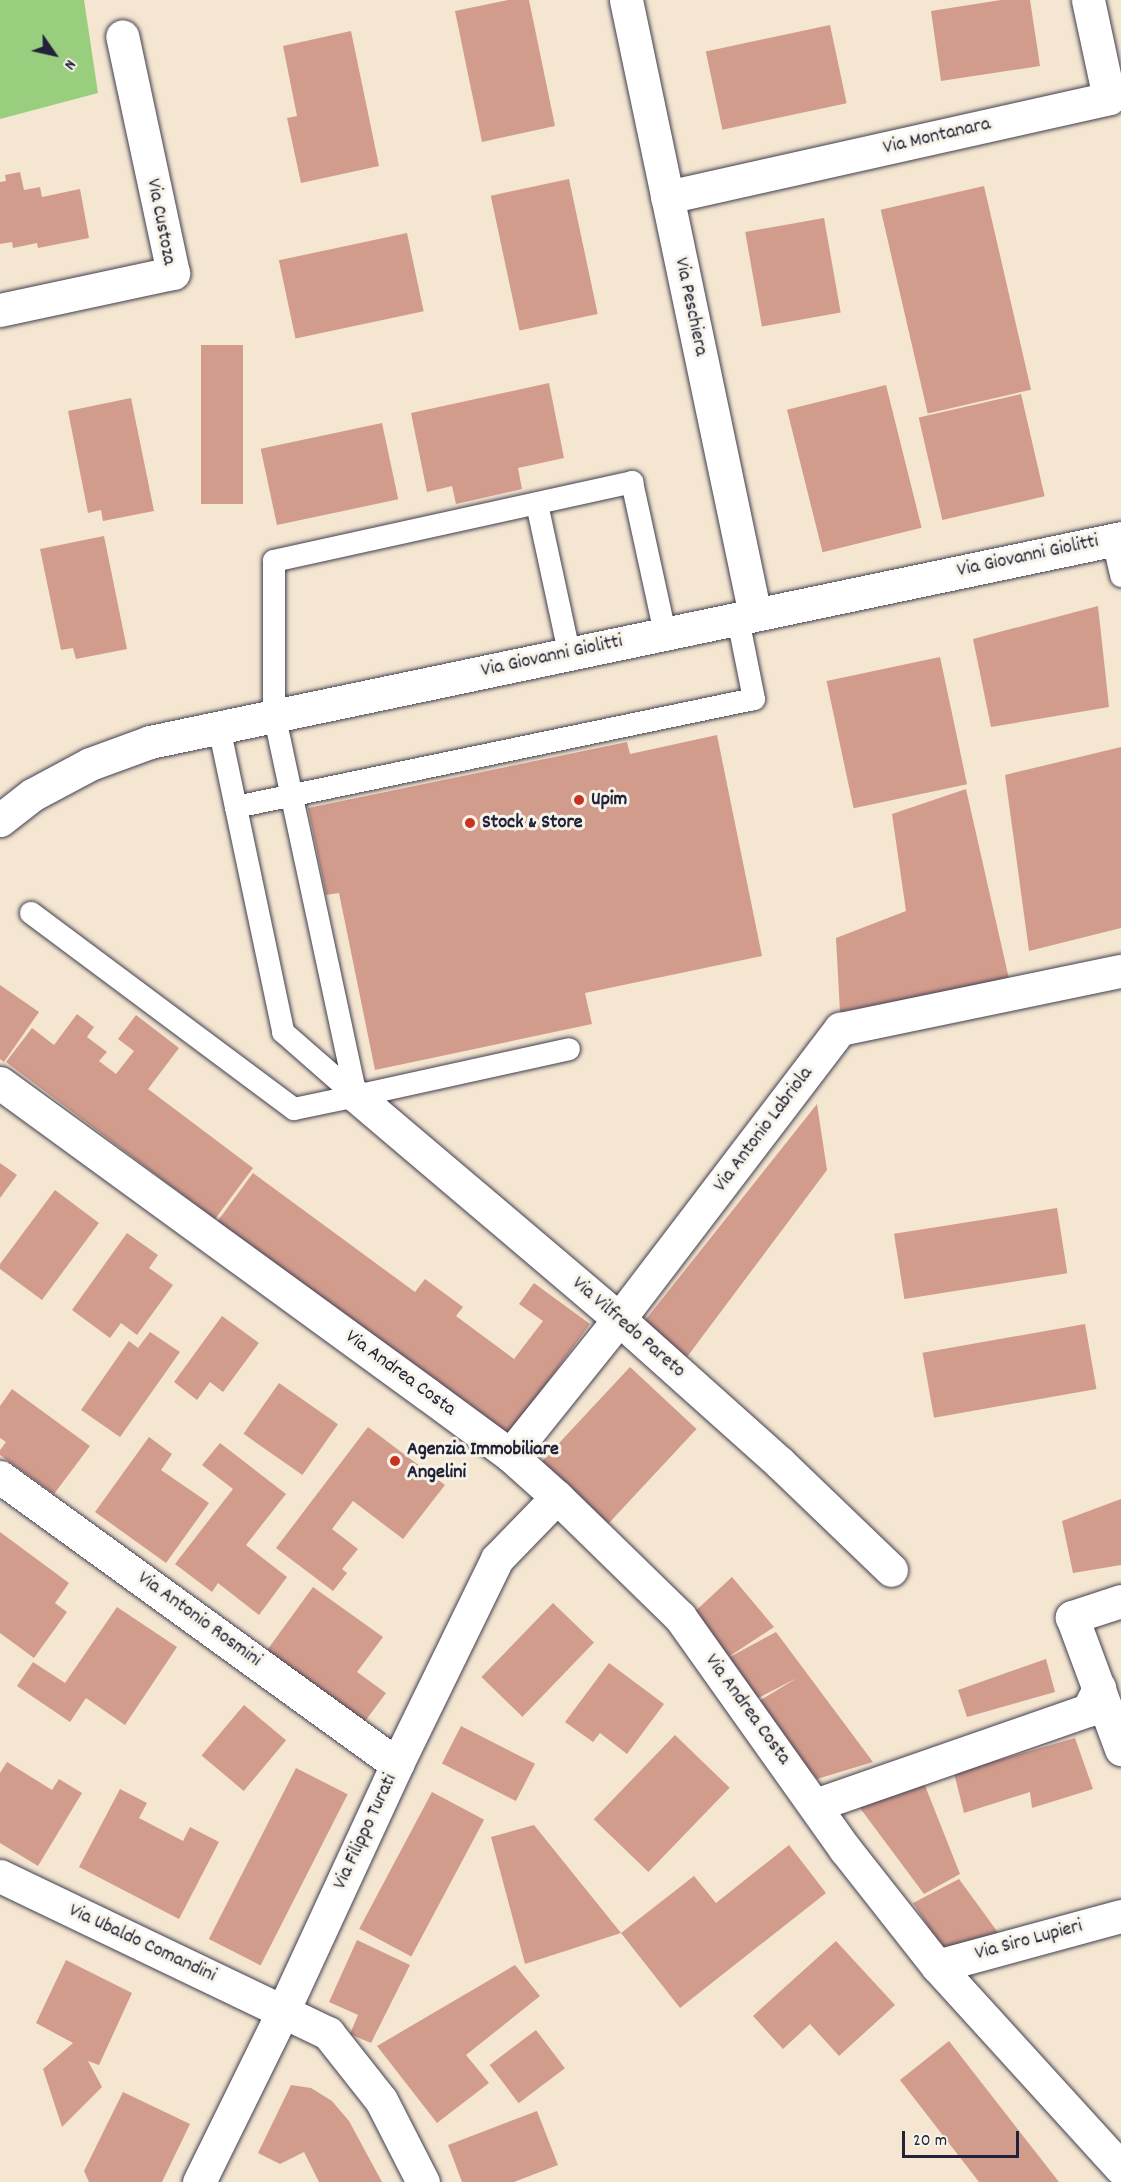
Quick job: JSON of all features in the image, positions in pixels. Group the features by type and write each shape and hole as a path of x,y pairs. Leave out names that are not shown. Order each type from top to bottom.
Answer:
{"street":[{"name":"Via Peschiera","path":"626,0 667,197 747,617"},
{"name":"Via Montanara","path":"667,197 1109,98 1088,0"},
{"name":"Via Custoza","path":"0,310 172,273 122,36"},
{"name":"Via Giovanni Giolitti","path":"0,820 32,795 90,764 150,742 569,652 1117,539"},
{"name":"Via Antonio Labriola","path":"510,1455 620,1319 840,1029 1121,971"},
{"name":"Via Andrea Costa","path":"0,1083 510,1455 557,1497 680,1617 845,1849 937,1966 1121,2168"},
{"name":"Via Vilfredo Pareto","path":"356,1096 620,1319 780,1463 891,1570"},
{"name":"Via Antonio Rosmini","path":"0,1477 398,1764"},
{"name":"Via Filippo Turati","path":"199,2182 284,2012 398,1764 497,1559 557,1497"},
{"path":"1121,1601 1072,1617 1121,1749"},
{"path":"814,1805 1088,1710 1099,1688"},
{"name":"Via Ubaldo Comandini","path":"0,1876 328,2033 381,2100 423,2182"},
{"name":"Via Siro Lupieri","path":"937,1966 1121,1916"}],"lane":[{"path":"356,1096 273,715 274,561 632,482 665,633"},
{"path":"537,504 569,652"},
{"path":"1117,539 1121,576"},
{"path":"236,807 754,699 747,617"},
{"path":"219,727 283,1032 356,1096"},
{"path":"31,913 294,1109 568,1049"}],"green space":[{"path":"0,0 84,0 98,93 0,119"}],"building":[{"path":"508,0 529,0 555,126 482,142 455,11"},
{"path":"1001,0 1030,0 1040,66 941,81 931,11"},
{"path":"830,25 847,103 722,130 706,51"},
{"path":"351,31 379,166 301,183 287,118 297,116 283,46"},
{"path":"20,172 24,190 40,187 42,197 80,189 89,238 38,248 37,243 13,248 12,242 0,244 0,182 6,181 5,175"},
{"path":"569,179 598,314 519,331 491,196"},
{"path":"984,186 1031,390 928,413 881,210"},
{"path":"824,218 841,313 762,326 745,232"},
{"path":"407,233 424,311 295,338 279,260"},
{"path":"201,345 243,345 243,504 201,504"},
{"path":"549,383 564,458 518,468 522,489 456,504 452,486 427,492 411,413"},
{"path":"886,385 922,528 823,552 787,410"},
{"path":"1021,394 1045,496 942,520 919,418"},
{"path":"131,398 154,511 103,521 101,510 88,513 68,411"},
{"path":"382,423 398,499 277,525 261,449"},
{"path":"104,536 127,649 76,659 73,648 61,650 40,549"},
{"path":"1098,606 1109,707 991,727 973,639"},
{"path":"940,657 967,784 854,808 827,681"},
{"path":"717,735 762,956 585,993 592,1024 375,1070 339,893 326,895 308,808 627,742 630,754"},
{"path":"1121,747 1121,928 1029,951 1005,775"},
{"path":"966,789 1009,979 840,1012 836,938 906,911 892,814"},
{"path":"0,985 39,1012 4,1062 0,1059"},
{"path":"77,1014 94,1027 87,1037 107,1052 99,1061 116,1074 134,1051 118,1039 136,1015 179,1048 148,1089 253,1168 215,1219 6,1062 32,1028 54,1045"},
{"path":"817,1104 827,1170 684,1361 643,1323"},
{"path":"0,1163 17,1175 0,1198"},
{"path":"253,1173 415,1292 425,1279 463,1307 456,1316 514,1359 543,1321 519,1304 534,1283 590,1324 508,1436 217,1222"},
{"path":"55,1190 99,1223 42,1300 0,1269 0,1264"},
{"path":"1057,1208 1067,1273 904,1299 894,1234"},
{"path":"127,1233 158,1255 149,1268 173,1285 137,1335 121,1323 110,1338 72,1310"},
{"path":"222,1316 259,1343 223,1392 210,1382 197,1400 174,1382"},
{"path":"1085,1324 1096,1389 934,1418 923,1353"},
{"path":"150,1332 180,1352 120,1437 81,1410 129,1341 138,1348"},
{"path":"630,1367 697,1429 604,1529 537,1466"},
{"path":"279,1383 338,1424 302,1475 243,1434"},
{"path":"12,1389 90,1446 54,1494 0,1455 0,1450 6,1442 0,1438 0,1406"},
{"path":"368,1427 445,1485 403,1539 353,1501 332,1529 358,1549 342,1569 347,1573 333,1591 276,1548"},
{"path":"149,1437 172,1454 161,1470 209,1503 166,1563 95,1512"},
{"path":"220,1443 286,1494 246,1545 287,1577 259,1615 218,1583 212,1592 175,1564 233,1489 202,1465"},
{"path":"1121,1499 1121,1565 1073,1573 1062,1521"},
{"path":"0,1532 69,1583 55,1603 67,1612 34,1658 0,1633"},
{"path":"732,1577 774,1627 724,1660 776,1632 873,1762 817,1779 754,1704 797,1678 754,1700 688,1618"},
{"path":"313,1587 383,1637 357,1672 386,1693 363,1724 265,1653"},
{"path":"553,1603 594,1643 522,1717 481,1677"},
{"path":"117,1607 177,1647 125,1725 86,1698 70,1722 17,1686 33,1662 65,1683"},
{"path":"1046,1659 1055,1692 967,1717 958,1690"},
{"path":"609,1663 664,1704 627,1754 600,1733 593,1742 565,1722"},
{"path":"244,1705 286,1740 244,1791 202,1756"},
{"path":"461,1726 535,1764 516,1801 442,1763"},
{"path":"675,1735 730,1788 648,1872 594,1819"},
{"path":"1075,1738 1093,1789 1032,1808 1030,1792 964,1813 954,1773"},
{"path":"7,1762 52,1790 59,1779 82,1793 38,1866 0,1843 0,1773"},
{"path":"296,1768 348,1794 261,1965 209,1939"},
{"path":"922,1778 960,1874 924,1894 857,1804"},
{"path":"120,1789 147,1803 139,1818 183,1841 190,1827 219,1842 179,1919 79,1867"},
{"path":"432,1792 484,1820 411,1957 359,1929"},
{"path":"534,1825 621,1933 525,1964 491,1837"},
{"path":"789,1845 826,1893 680,2008 621,1933 694,1876 716,1903"},
{"path":"959,1879 1002,1938 947,1955 913,1903"},
{"path":"357,1940 410,1965 371,2043 350,2034 358,2015 329,2002"},
{"path":"836,1941 895,2005 839,2056 810,2024 783,2049 753,2016"},
{"path":"66,1960 132,1993 99,2065 88,2061 102,2087 62,2127 43,2069 73,2043 36,2023"},
{"path":"515,1965 540,1996 466,2055 489,2083 437,2123 377,2046"},
{"path":"536,2030 565,2068 519,2103 490,2065"},
{"path":"949,2041 1059,2182 979,2182 900,2080"},
{"path":"291,2085 311,2088 332,2101 349,2121 382,2182 319,2182 304,2152 280,2164 258,2153"},
{"path":"123,2092 190,2124 162,2182 89,2182 84,2171"},
{"path":"537,2111 558,2165 514,2182 462,2182 448,2145"}],"place":[{"name":"Upim","path":"579,800"},
{"name":"Stock & Store","path":"470,823"},
{"name":"Agenzia Immobiliare Angelini","path":"395,1461"}]}
